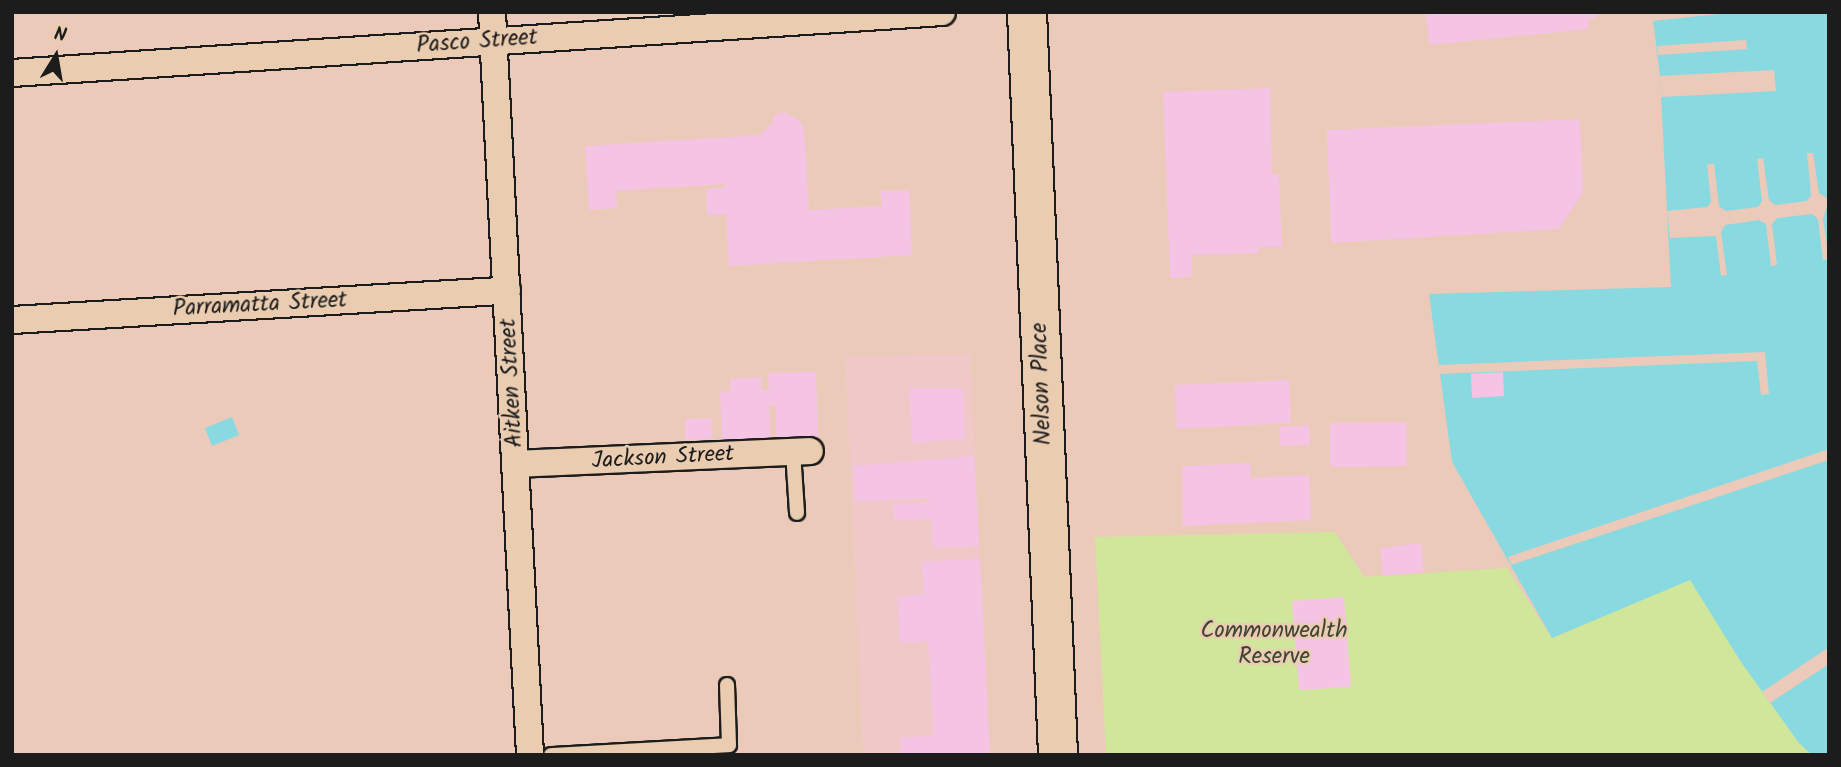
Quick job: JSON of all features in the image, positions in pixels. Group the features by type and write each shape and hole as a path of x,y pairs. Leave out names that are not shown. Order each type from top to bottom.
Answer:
{"street":[{"name":"Aitken Street","path":"492,12 530,755"},
{"name":"Pasco Street","path":"12,73 942,12"},
{"name":"Nelson Place","path":"1027,12 1058,755"},
{"name":"Parramatta Street","path":"12,320 507,291"},
{"name":"Jackson Street","path":"516,464 801,451"}],"lane":[{"path":"797,513 801,451"},
{"path":"551,755 729,745 727,685"}],"shaded area":[{"path":"970,354 990,755 863,755 845,356"}],"green space":[{"name":"Commonwealth Reserve","path":"1335,532 1364,577 1507,568 1552,638 1690,579 1741,662 1812,755 1106,755 1095,537"}],"water":[{"path":"1652,12 1829,12 1829,755 1812,755 1799,743 1741,662 1690,580 1552,638 1452,462 1429,294 1671,287 1660,76"},
{"path":"232,417 239,435 212,446 205,428"}],"pier":[{"path":"1652,12 1737,12 1653,21"},
{"path":"1746,40 1747,49 1658,55 1657,46"},
{"path":"1774,70 1776,91 1661,97 1660,76"},
{"path":"1807,153 1813,153 1819,193 1829,199 1823,219 1829,259 1823,260 1818,219 1812,214 1777,218 1772,224 1777,265 1771,266 1766,224 1759,220 1725,225 1721,232 1727,275 1721,276 1716,236 1670,238 1667,211 1707,207 1711,202 1707,164 1714,164 1719,206 1726,211 1758,207 1762,201 1757,159 1763,158 1769,200 1775,205 1807,201 1811,195"},
{"path":"1765,352 1769,394 1761,395 1757,361 1439,374 1439,365"},
{"path":"1829,449 1829,460 1511,565 1508,557"},
{"path":"1829,647 1829,664 1770,703 1762,692"}],"building":[{"path":"1597,12 1597,18 1588,19 1589,29 1429,45 1426,14"},
{"path":"1270,88 1272,174 1279,174 1282,247 1259,247 1259,253 1192,255 1192,277 1170,278 1163,92"},
{"path":"784,112 800,121 804,129 809,210 882,206 880,191 909,190 912,255 729,266 726,214 707,215 706,189 725,188 725,184 616,191 617,208 589,210 585,146 760,135 773,122 774,115"},
{"path":"1580,119 1583,193 1559,229 1331,243 1327,130"},
{"path":"816,372 818,444 776,439 776,405 769,406 771,444 722,442 720,392 730,392 730,379 761,377 761,390 769,390 768,373"},
{"path":"1503,372 1504,396 1472,398 1471,374"},
{"path":"1289,380 1291,423 1177,429 1175,385"},
{"path":"909,388 963,388 965,439 912,443"},
{"path":"711,418 712,439 685,440 685,419"},
{"path":"1406,422 1406,466 1330,467 1330,423"},
{"path":"1309,425 1310,445 1280,446 1279,427"},
{"path":"974,456 979,546 933,548 931,519 894,520 893,504 929,503 928,498 855,502 853,466"},
{"path":"1250,463 1251,478 1309,475 1311,520 1182,526 1182,466"},
{"path":"1421,543 1424,572 1383,576 1380,548"},
{"path":"980,558 990,755 901,755 900,738 934,735 928,641 900,643 897,597 924,594 921,562"},
{"path":"1344,597 1351,687 1299,690 1292,601"}]}
